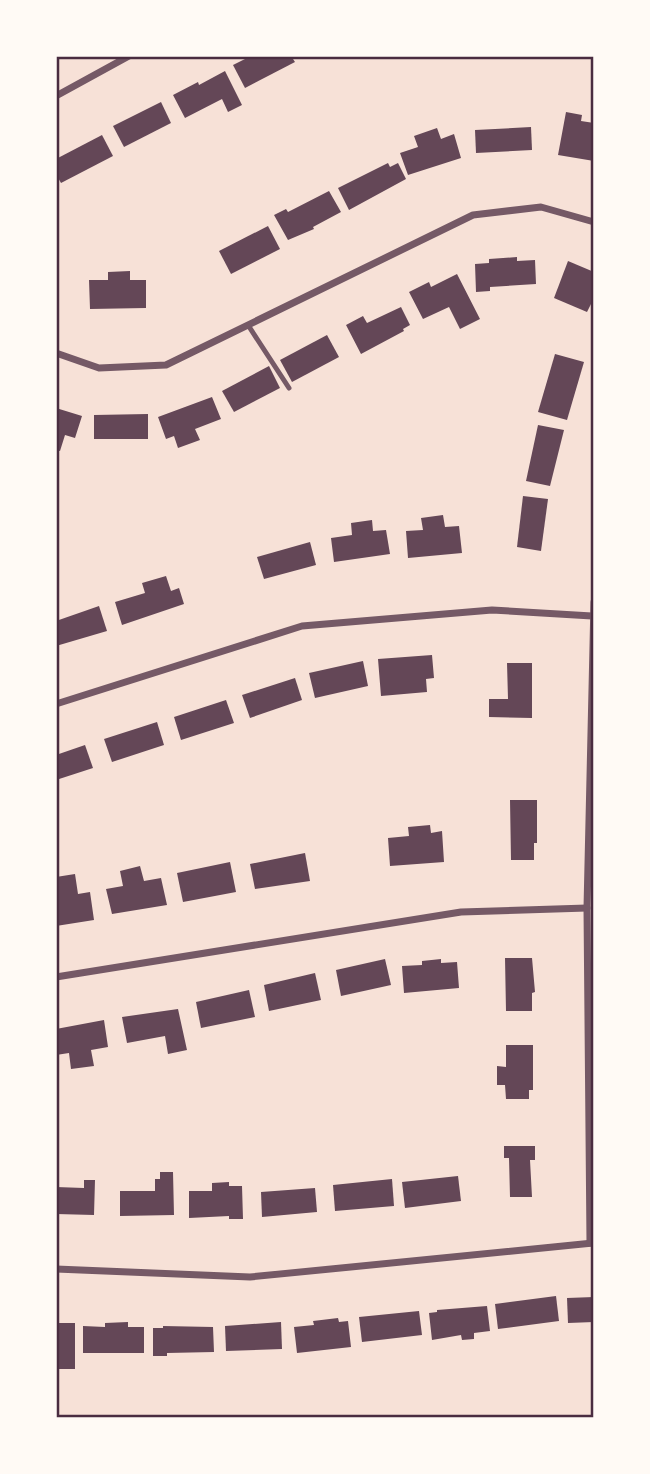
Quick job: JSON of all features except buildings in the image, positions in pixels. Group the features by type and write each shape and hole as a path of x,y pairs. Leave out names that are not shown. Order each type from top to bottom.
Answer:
{"street":[{"path":"56,96 130,56"},
{"path":"56,354 99,368 166,365 473,215 541,207 594,222"},
{"path":"56,1269 250,1277 592,1243 587,908 594,602"},
{"path":"56,704 302,626 492,610 592,616"},
{"path":"56,977 461,912 587,908"}],"lane":[{"path":"248,325 289,388"}]}
